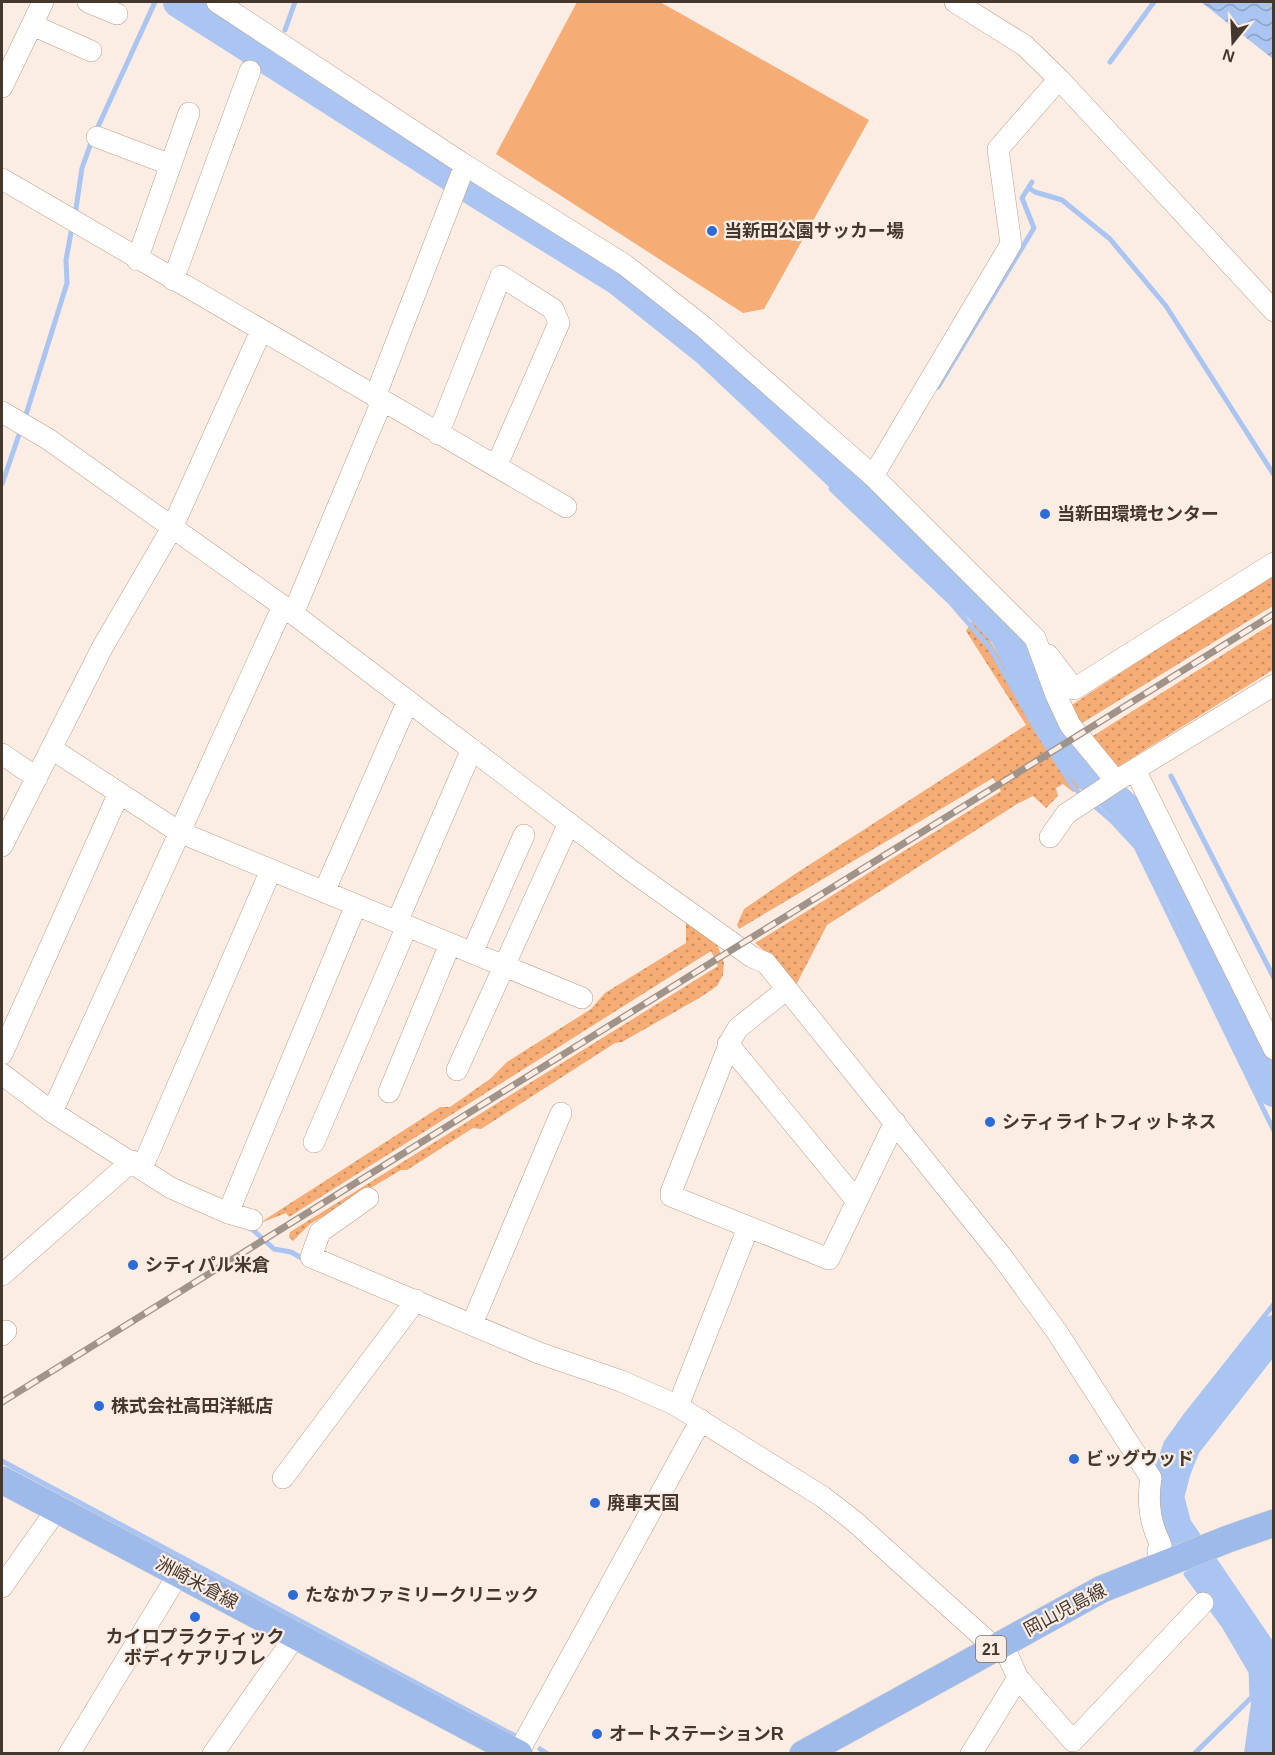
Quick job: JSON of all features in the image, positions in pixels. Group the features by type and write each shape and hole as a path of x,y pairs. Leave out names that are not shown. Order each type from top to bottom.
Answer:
{"main road":[{"name":"洲崎米倉線","path":"2,1480 518,1753"},
{"name":"岡山児島線","path":"803,1754 1102,1589 1274,1523"}],"street":[{"path":"2,87 43,2"},
{"path":"88,2 117,14"},
{"path":"217,2 249,10 461,175 625,265 705,328 878,481 1035,638 1074,689 1274,563"},
{"path":"955,2 1024,45 1059,79 1274,311"},
{"path":"32,25 92,51"},
{"path":"173,280 250,71"},
{"path":"878,481 1011,244 998,149 1059,79"},
{"path":"137,260 189,113"},
{"path":"97,137 171,165"},
{"path":"52,1112 179,832 288,610 378,399 461,175"},
{"path":"2,179 137,260 566,507"},
{"path":"438,434 501,276 553,309 559,323 496,467"},
{"path":"2,846 102,648 172,528 261,331"},
{"path":"2,412 24,423 288,610 569,823 752,957 766,963 1003,1258 1057,1332 1151,1478 1150,1510 1153,1530 1161,1545 1158,1551 1185,1557"},
{"path":"1035,638 1056,695 1071,725 1114,782"},
{"path":"1050,837 1066,814 1114,782 1274,685"},
{"path":"324,892 408,701"},
{"path":"52,749 179,832 582,998"},
{"path":"314,1142 472,749"},
{"path":"2,754 37,778"},
{"path":"1135,770 1274,1049"},
{"path":"2,1054 119,793"},
{"path":"457,1070 569,823"},
{"path":"472,953 524,835"},
{"path":"2,1275 137,1165 271,870"},
{"path":"228,1212 356,905"},
{"path":"389,1092 450,944"},
{"path":"787,989 738,1028 728,1044 671,1196 829,1259 895,1122"},
{"path":"728,1044 857,1201"},
{"path":"2,1074 52,1112 171,1188 252,1220"},
{"path":"472,1324 561,1113"},
{"path":"368,1198 320,1232 311,1257 413,1305 472,1324 539,1353 621,1381 678,1406 698,1425 831,1503 998,1645 1016,1681 1073,1741 1203,1603"},
{"path":"678,1406 748,1228"},
{"path":"284,1478 413,1305"},
{"path":"518,1753 698,1425"},
{"path":"2,1587 57,1509"},
{"path":"69,1754 178,1573"},
{"path":"213,1754 296,1635"},
{"path":"971,1754 1016,1681"}],"shaded area":[{"name":"当新田公園サッカー場","path":"577,2 660,2 869,120 764,309 743,313 496,154"},
{"path":"1273,573 1273,606 1082,723 1072,713 1070,706"},
{"path":"972,621 988,638 1070,772 1084,786 1073,792 1063,784 1056,788 1058,796 1046,808 1033,796 1017,804 827,925 795,987 767,953 755,943 1001,791 993,778 739,929 737,925 744,909 1026,725 966,631"},
{"path":"1273,623 1273,670 1116,768 1088,739"},
{"path":"686,917 715,939 724,963 723,975 717,986 622,1042 615,1043 481,1129 473,1128 407,1170 401,1170 310,1224 293,1241 289,1237 290,1232 718,966 711,951 289,1217 286,1213 258,1224 440,1107 450,1107 490,1079 507,1062 591,1009 605,993 686,943"}],"water":[{"path":"1201,2 1273,2 1273,59"}],"waterway":[{"path":"96,131 155,2"},
{"path":"179,2 619,280 708,351 983,610 1006,635 1030,683 1073,756 1091,777 1125,808 1148,835 1179,893 1274,1091"},
{"path":"285,30 295,2"},
{"path":"1110,62 1154,2"},
{"path":"274,62 278,51"},
{"path":"75,215 82,168 92,140"},
{"path":"938,387 1034,228 1022,198 1032,182"},
{"path":"1029,188 1062,200 1110,239 1166,306 1274,475"},
{"path":"24,421 67,283 66,260 72,227"},
{"path":"2,484 21,429"},
{"path":"835,470 831,489 951,603 990,648 1037,731 1073,787 1083,796"},
{"path":"869,502 877,488"},
{"path":"1171,776 1274,978"},
{"path":"1090,802 1111,820 1136,847 1274,1131"},
{"path":"249,1228 274,1249 291,1252 307,1261"},
{"path":"1156,1473 1166,1443 1274,1304"},
{"path":"1260,1754 1268,1697 1268,1677 1261,1652 1176,1527 1168,1497 1185,1445 1274,1331"},
{"path":"2,1461 517,1737"},
{"path":"1186,1574 1224,1626 1251,1672 1252,1697 1194,1754"},
{"path":"540,1749 548,1754"}],"railway":[{"path":"2,1402 1274,614"}],"place":[{"name":"当新田公園サッカー場","path":"712,231"},
{"name":"当新田環境センター","path":"1045,514"},
{"name":"シティライトフィットネス","path":"990,1122"},
{"name":"シティパル米倉","path":"133,1265"},
{"name":"株式会社高田洋紙店","path":"99,1406"},
{"name":"ビッグウッド","path":"1074,1459"},
{"name":"廃車天国","path":"595,1503"},
{"name":"たなかファミリークリニック","path":"293,1595"},
{"name":"カイロプラクティック ボディケアリフレ","path":"195,1617"},
{"name":"オートステーションR","path":"597,1734"}]}
